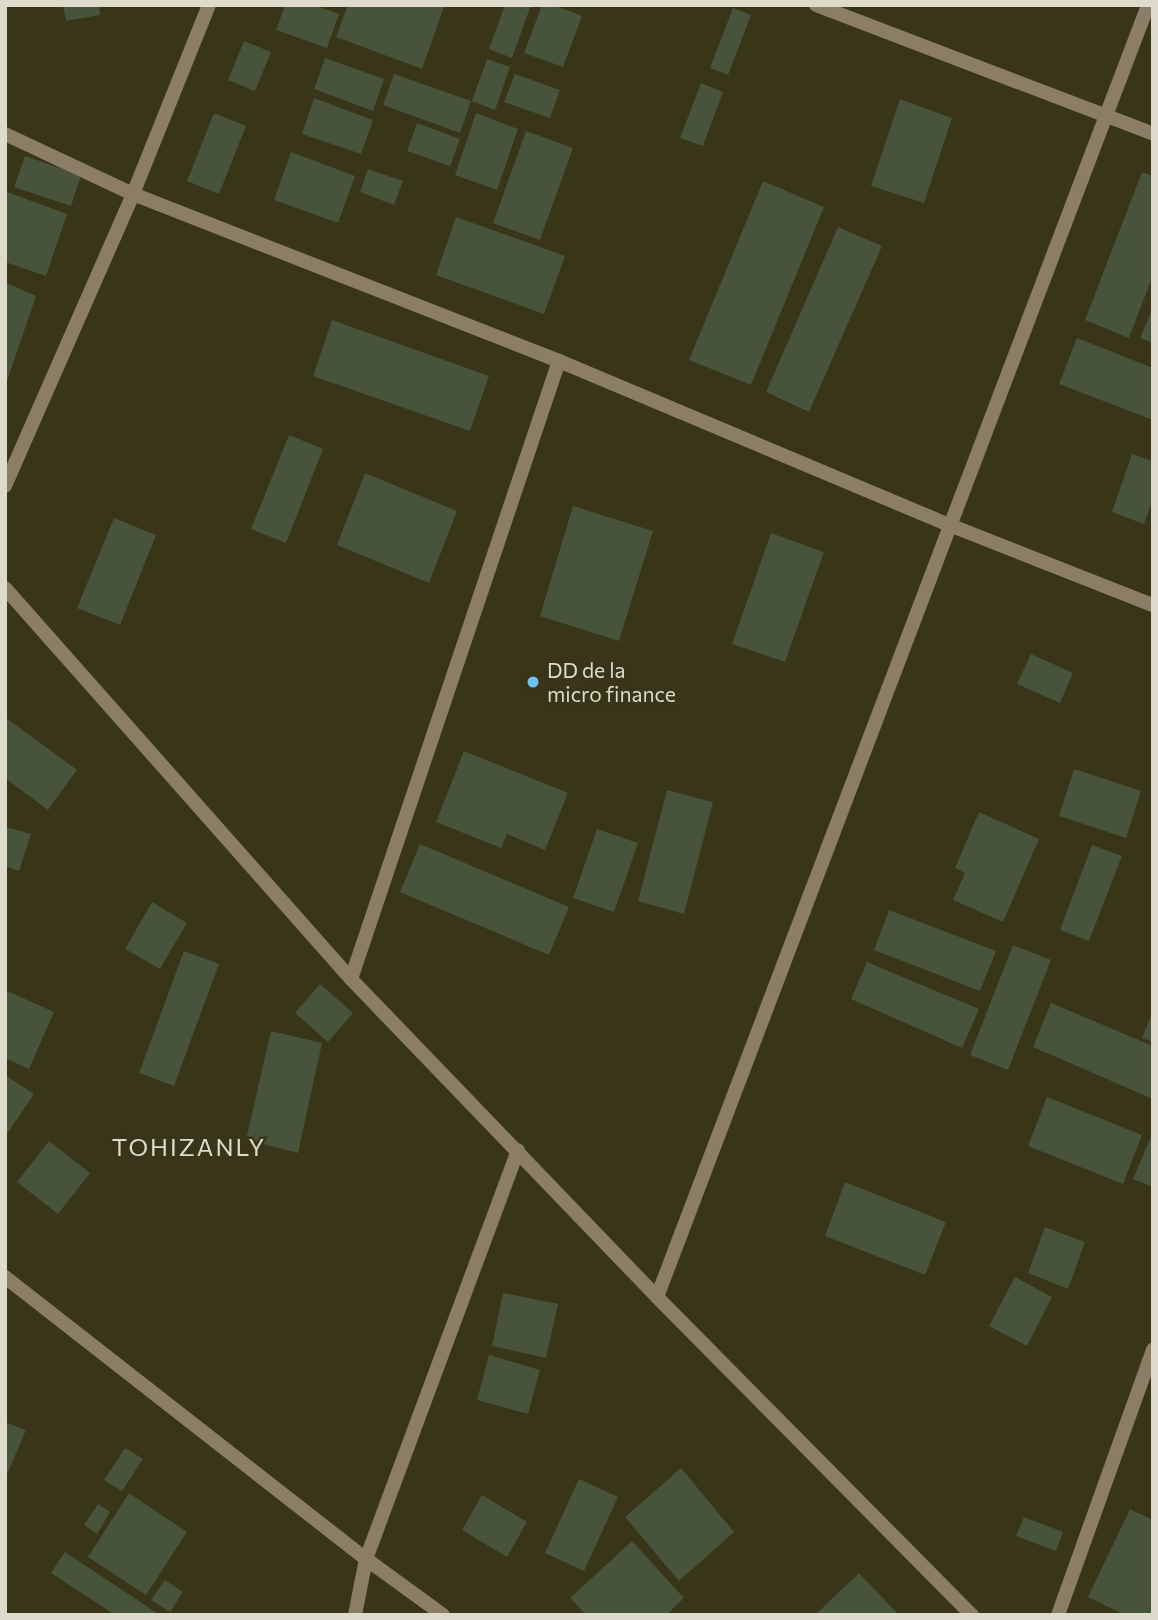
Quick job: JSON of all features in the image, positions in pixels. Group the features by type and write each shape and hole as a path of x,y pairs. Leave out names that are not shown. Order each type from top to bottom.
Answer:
{"street":[{"path":"5,486 133,194 209,5"},
{"path":"816,5 1153,134"},
{"path":"657,1297 1108,117 1148,5"},
{"path":"5,134 133,194 558,361 952,526 1153,605"},
{"path":"351,979 558,361"},
{"path":"5,588 351,979 657,1297 972,1615"},
{"path":"355,1615 366,1559 518,1150"},
{"path":"5,1277 366,1559 443,1615"},
{"path":"1058,1615 1153,1349"}],"building":[{"path":"63,5 99,5 100,15 66,21"},
{"path":"285,5 314,5 339,14 327,48 276,30"},
{"path":"348,5 444,7 422,69 336,37"},
{"path":"505,5 531,5 512,58 489,49"},
{"path":"542,5 553,5 582,16 563,67 524,53"},
{"path":"733,8 751,15 728,75 710,68"},
{"path":"244,41 271,52 255,91 228,80"},
{"path":"325,58 384,79 373,111 314,89"},
{"path":"487,59 510,67 495,110 472,101"},
{"path":"394,74 471,101 460,133 383,105"},
{"path":"515,74 560,90 550,118 504,102"},
{"path":"701,83 723,92 703,146 680,138"},
{"path":"314,98 373,120 361,154 302,134"},
{"path":"900,99 952,118 924,203 871,186"},
{"path":"214,113 246,126 219,194 187,181"},
{"path":"476,113 518,129 497,190 455,175"},
{"path":"417,123 460,139 450,166 407,151"},
{"path":"526,131 573,148 540,240 493,223"},
{"path":"291,152 355,176 338,223 274,200"},
{"path":"25,156 81,175 71,206 14,187"},
{"path":"368,169 403,181 394,205 360,192"},
{"path":"1142,172 1153,176 1153,275 1129,338 1085,320"},
{"path":"763,181 824,207 751,385 689,360"},
{"path":"7,192 67,214 46,276 5,262"},
{"path":"456,217 565,256 544,314 436,275"},
{"path":"838,227 882,246 809,412 766,392"},
{"path":"5,282 36,296 6,384 5,384"},
{"path":"1153,307 1153,343 1140,338"},
{"path":"332,320 489,376 470,431 313,376"},
{"path":"1077,338 1153,368 1153,420 1059,384"},
{"path":"289,435 323,449 286,543 251,529"},
{"path":"1132,454 1153,461 1153,499 1144,524 1112,512"},
{"path":"365,473 457,511 429,583 337,545"},
{"path":"573,506 653,531 619,641 540,616"},
{"path":"114,518 156,535 120,625 77,608"},
{"path":"771,533 824,552 785,662 732,644"},
{"path":"1031,654 1073,673 1060,703 1017,684"},
{"path":"5,717 77,770 48,810 5,778"},
{"path":"464,751 568,793 545,850 507,834 501,848 436,822"},
{"path":"1074,769 1141,791 1126,838 1059,816"},
{"path":"667,790 713,802 684,914 638,901"},
{"path":"979,812 1039,839 1003,922 953,900 965,873 955,868"},
{"path":"6,827 31,834 19,871 5,866"},
{"path":"597,829 638,843 614,912 573,898"},
{"path":"420,844 569,907 549,955 400,892"},
{"path":"1092,845 1122,856 1089,941 1060,930"},
{"path":"152,902 187,923 160,969 125,949"},
{"path":"889,910 996,951 980,991 874,950"},
{"path":"1013,945 1051,960 1008,1070 970,1055"},
{"path":"184,951 219,964 174,1086 139,1073"},
{"path":"867,962 979,1009 962,1048 851,999"},
{"path":"320,984 353,1013 328,1042 295,1013"},
{"path":"5,990 54,1012 29,1069 5,1058"},
{"path":"1051,1003 1153,1046 1153,1099 1033,1047"},
{"path":"1153,1011 1153,1042 1142,1038"},
{"path":"271,1031 322,1043 298,1153 246,1140"},
{"path":"5,1075 34,1094 5,1137"},
{"path":"1047,1097 1142,1135 1123,1184 1028,1146"},
{"path":"1153,1132 1153,1187 1133,1179"},
{"path":"49,1141 90,1173 58,1214 17,1182"},
{"path":"845,1182 946,1222 925,1275 825,1236"},
{"path":"1045,1227 1085,1242 1068,1289 1028,1273"},
{"path":"1015,1277 1052,1297 1027,1346 989,1326"},
{"path":"503,1293 558,1304 546,1358 492,1346"},
{"path":"489,1355 540,1370 528,1414 477,1400"},
{"path":"5,1422 26,1430 5,1479"},
{"path":"125,1448 143,1459 122,1491 104,1480"},
{"path":"681,1468 734,1532 679,1581 625,1517"},
{"path":"579,1479 618,1497 584,1571 545,1553"},
{"path":"129,1493 187,1532 146,1595 88,1557"},
{"path":"482,1495 527,1522 507,1557 462,1530"},
{"path":"98,1504 110,1512 97,1534 84,1525"},
{"path":"1130,1509 1153,1520 1153,1615 1125,1615 1088,1597"},
{"path":"1024,1517 1063,1532 1056,1551 1016,1536"},
{"path":"632,1541 684,1598 666,1615 586,1615 570,1598"},
{"path":"65,1552 160,1615 115,1615 51,1573"},
{"path":"859,1573 899,1615 815,1615"},
{"path":"165,1580 183,1592 170,1612 151,1600"}],"place":[{"name":"DD de la micro finance","path":"533,682"}],"district":[{"name":"TOHIZANLY","path":"189,1147"}]}
